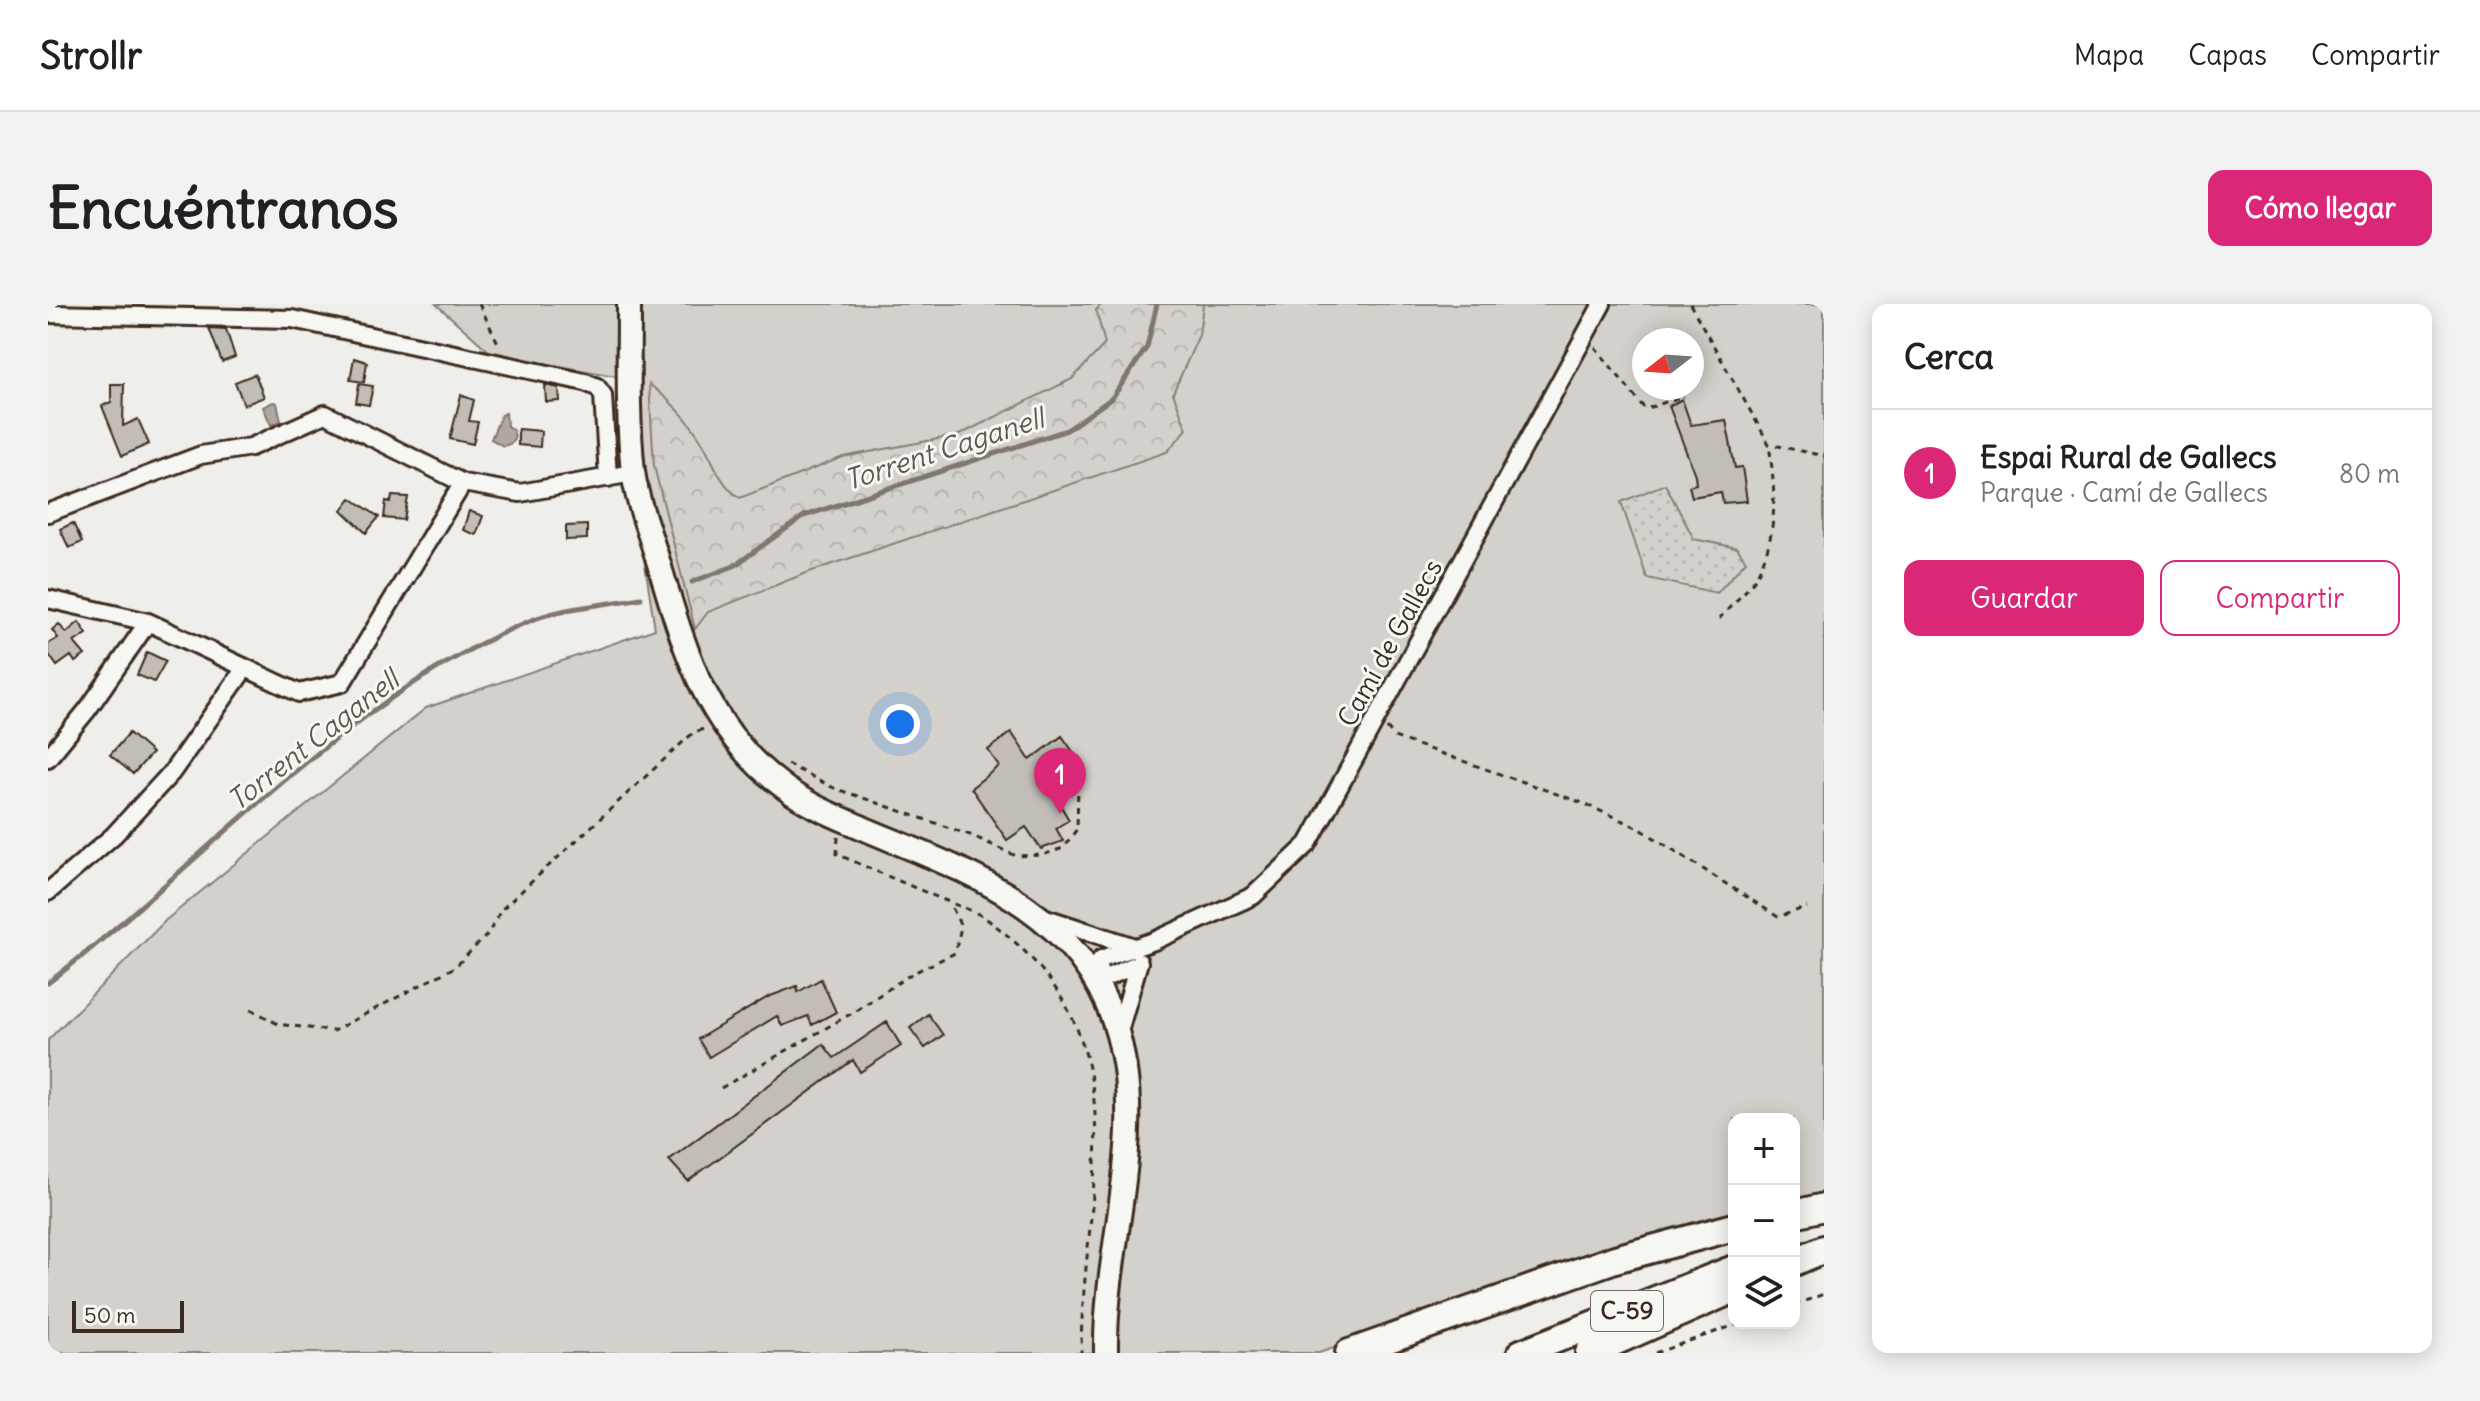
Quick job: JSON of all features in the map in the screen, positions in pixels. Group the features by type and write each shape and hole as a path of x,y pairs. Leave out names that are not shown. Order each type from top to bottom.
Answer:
{"highway":[{"path":"1800,1213 1824,1207"},
{"path":"1349,1353 1615,1259 1728,1229"},
{"path":"1800,1243 1824,1233"},
{"path":"1800,1259 1824,1249"},
{"name":"C-59","path":"1521,1353 1728,1271"},
{"path":"1589,1353 1728,1292"}],"main road":[{"path":"629,304 633,473 693,673 723,724 755,762 786,789 839,818 953,864 991,883 1043,917 1059,931 1094,977 1118,1035 1127,1088 1129,1133 1106,1353"},
{"path":"1107,1327 1113,1353"}],"street":[{"name":"Camí de Gallecs","path":"1094,977 1101,959 1154,941 1253,896 1308,844 1602,304"},
{"path":"48,314 292,319 585,382 600,390 608,478"},
{"path":"48,513 201,455 251,447 325,414 463,483 520,493 633,473"},
{"path":"48,599 148,622 299,693 342,683 463,483"},
{"path":"48,758 88,709 148,622"},
{"path":"48,892 114,835 172,772 245,668"},
{"path":"1043,917 1132,946"},
{"name":"Camí de Gallecs","path":"1118,1035 1137,964 1154,941"},
{"path":"1094,977 1110,976 1137,964"}],"path":[{"path":"479,304 509,365"},
{"path":"1690,304 1769,444 1776,494 1773,527 1756,575 1719,619"},
{"path":"1585,335 1632,393"},
{"path":"1638,400 1645,409 1672,400"},
{"path":"1769,444 1824,456"},
{"path":"1377,716 1394,737 1580,802 1639,828 1778,917 1807,907"},
{"path":"251,1009 278,1024 333,1031 455,967 488,934 501,910 694,732 723,724"},
{"path":"755,762 768,755 834,788 973,836 1016,856 1043,855 1063,848 1077,829 1078,786"},
{"path":"839,818 837,854 987,918 1048,975 1075,1021 1094,1083 1097,1171 1081,1295 1081,1353"},
{"path":"721,1088 854,1012 911,974 955,953 961,927 949,902"},
{"path":"1800,1303 1824,1294"},
{"path":"1655,1353 1728,1328"}],"green space":[{"path":"436,304 1824,304 1824,1202 1800,1207 1800,1113 1728,1113 1728,1222 1651,1240 1319,1353 48,1353 48,1040 166,920 426,708 655,629 616,376 492,354"},
{"path":"1102,304 1203,304 1199,335 1173,393 1187,429 1167,452 809,572 708,612 695,629 654,466 649,384 690,424 722,479 740,498 843,457 959,435 1072,379 1105,344 1096,310"},
{"path":"1665,484 1694,539 1737,548 1746,561 1717,593 1647,578 1621,502"}],"shaded area":[{"path":"277,403 281,421 271,425 263,407"},
{"path":"506,413 507,426 513,430 515,437 510,444 503,446 491,439 501,415"}],"building":[{"path":"209,328 226,329 235,357 222,362"},
{"path":"354,358 367,362 364,382 350,380"},
{"path":"255,374 264,397 244,405 235,382"},
{"path":"111,384 124,384 123,426 138,419 149,444 122,456 102,406 111,402"},
{"path":"359,384 373,386 369,405 356,403"},
{"path":"545,385 559,388 560,401 546,402"},
{"path":"461,395 474,400 469,421 478,422 473,444 450,439"},
{"path":"1682,400 1691,425 1726,420 1735,468 1742,467 1747,501 1723,503 1721,492 1692,497 1689,486 1696,484 1695,475 1669,406"},
{"path":"518,429 541,431 540,447 518,445"},
{"path":"392,496 408,497 404,520 384,518 386,501 391,502"},
{"path":"351,498 379,517 366,533 342,510"},
{"path":"469,511 483,516 476,535 463,530"},
{"path":"73,523 82,542 69,548 60,529"},
{"path":"587,525 587,539 566,540 566,526"},
{"path":"79,622 87,634 74,642 85,655 75,662 71,656 57,666 48,653 48,644 58,638 52,630 59,624 66,633"},
{"path":"147,652 166,661 154,682 137,675"},
{"path":"1011,732 1030,760 1062,736 1085,769 1052,791 1069,820 1056,828 1063,841 1041,849 1026,827 1007,840 971,788 999,766 988,750"},
{"path":"129,733 152,753 133,774 110,755"},
{"path":"821,979 836,1012 812,1025 808,1016 782,1026 777,1016 709,1057 698,1039 768,997 797,986 798,992"},
{"path":"928,1014 943,1035 925,1048 910,1028"},
{"path":"887,1022 901,1046 860,1072 853,1060 688,1181 669,1160 823,1044 834,1058"}],"waterway":[{"name":"Torrent Caganell","path":"692,582 734,566 804,516 1067,430 1112,398 1147,347 1157,304"},
{"name":"Torrent Caganell","path":"48,983 277,786 397,694 461,654 527,622 569,610 641,598"}],"place":[{"name":"Espai Rural de Gallecs","path":"1060,814"}]}
